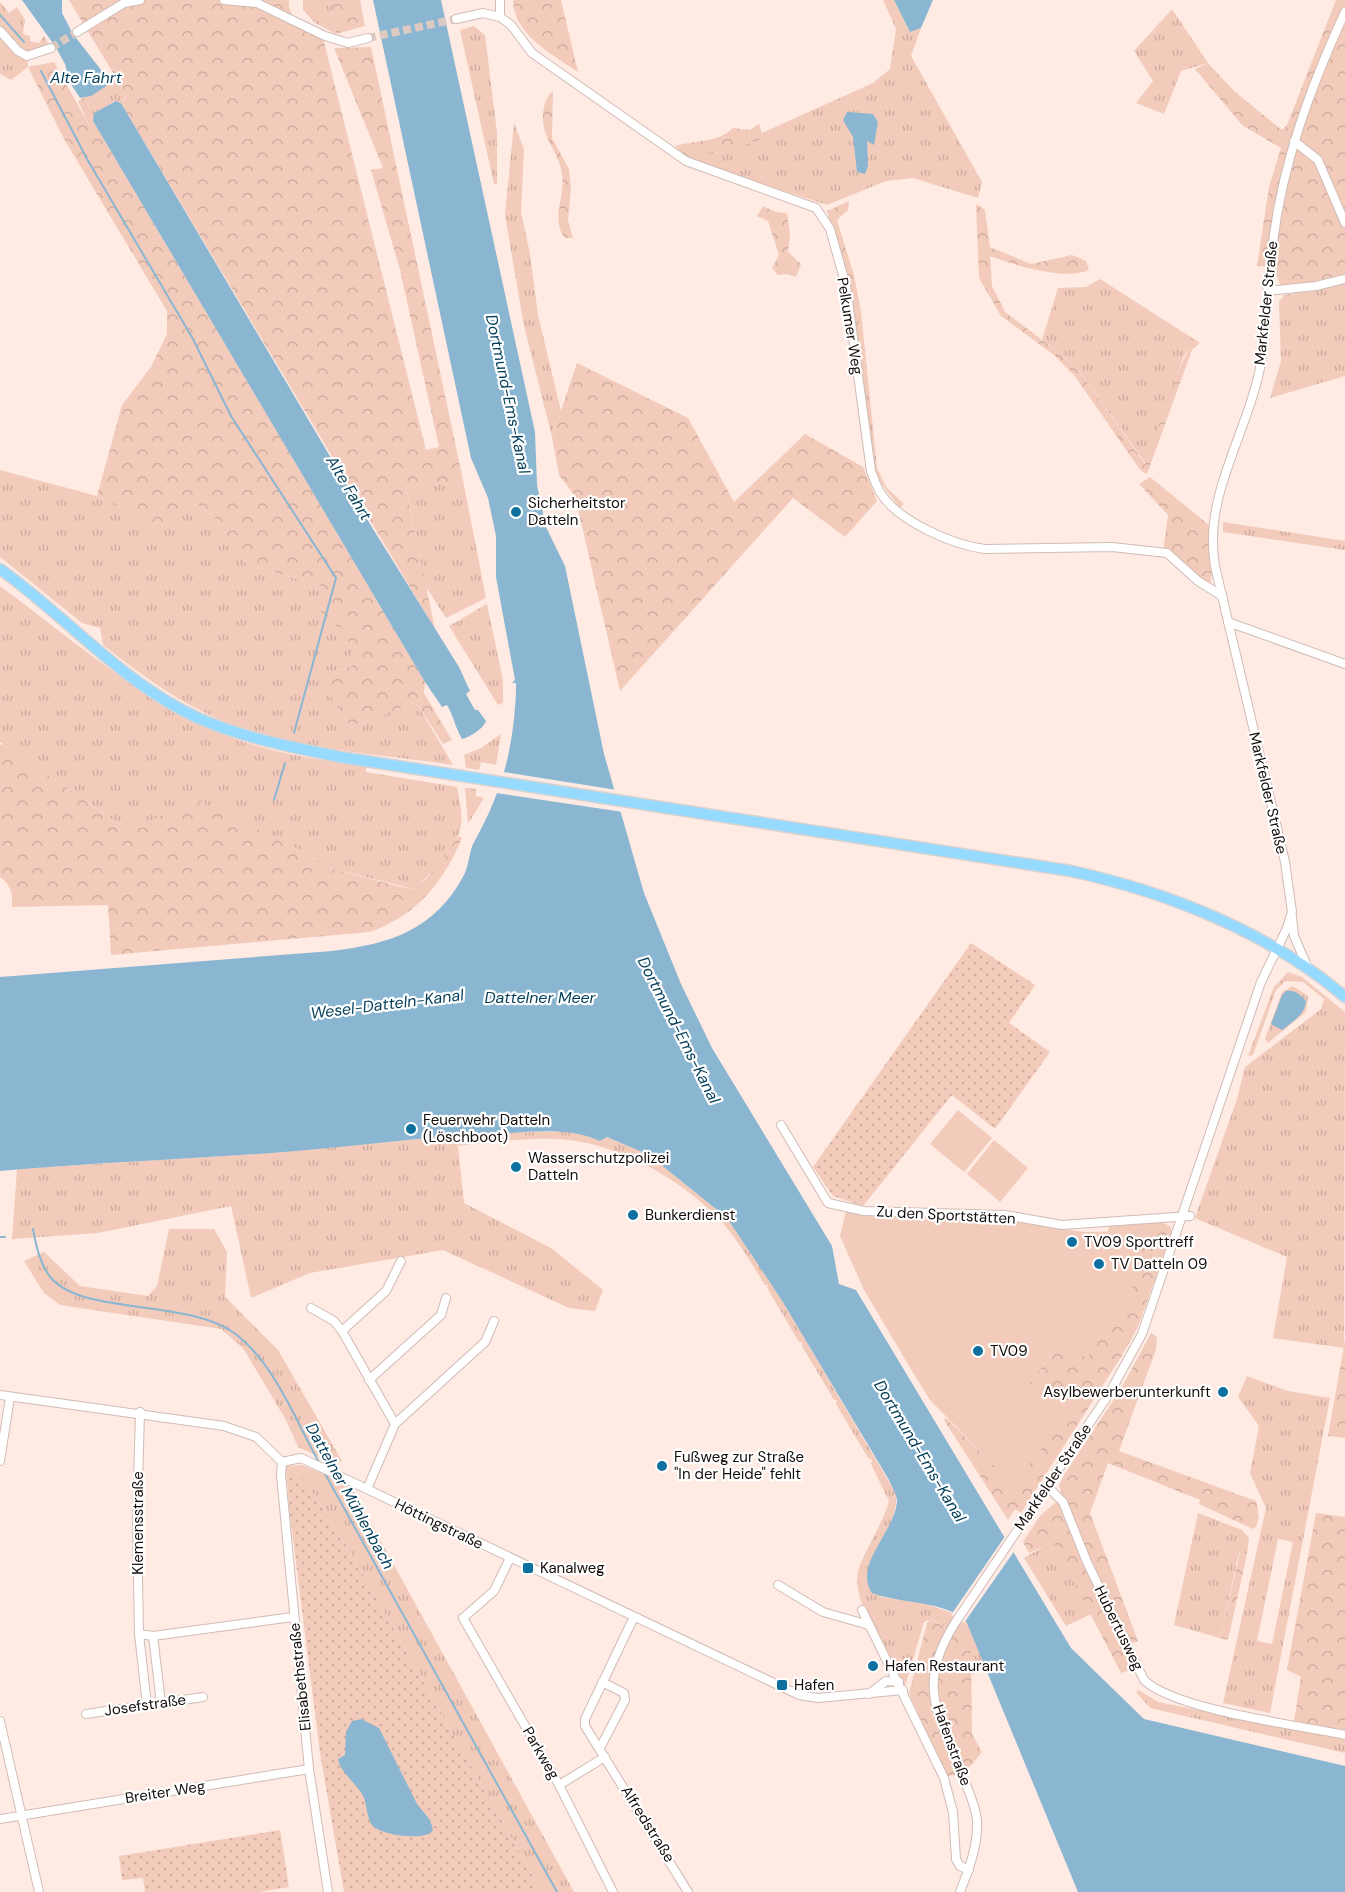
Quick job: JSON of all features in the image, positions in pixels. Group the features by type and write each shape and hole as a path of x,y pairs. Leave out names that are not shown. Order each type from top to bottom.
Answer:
{"main road":[{"path":"0,569 28,589 144,685 198,718 261,740 394,766 1071,871 1120,882 1187,907 1276,949 1345,998"}],"street":[{"path":"77,32 112,10 140,0"},
{"path":"224,0 257,3 325,36 348,43 368,38"},
{"path":"456,19 483,13 500,17 500,0"},
{"name":"Markfelder Straße","path":"955,1623 1048,1487 1130,1358 1142,1334 1187,1216 1261,982 1292,912 1285,862 1213,552 1214,516 1258,375 1264,345 1267,291 1280,195 1294,141 1308,97 1345,12"},
{"name":"Pelkumer Weg","path":"500,17 511,25 532,53 686,161 816,208 830,229 846,286 871,471 880,494 900,514 949,541 985,549 1112,547 1167,553 1198,581 1222,596"},
{"path":"0,30 18,51 27,56 51,48"},
{"path":"1294,141 1318,160 1345,223"},
{"path":"1267,291 1316,286 1345,279"},
{"path":"1228,622 1345,664"},
{"path":"1292,912 1294,936 1310,972"},
{"name":"Zu den Sportstätten","path":"781,1125 828,1203 864,1211 980,1214 1062,1225 1187,1216"},
{"path":"342,1331 386,1291 400,1261"},
{"path":"369,1380 441,1315 446,1298"},
{"path":"311,1308 334,1321 342,1331 395,1424"},
{"path":"367,1489 395,1424 485,1342 494,1321"},
{"path":"0,1395 224,1426 248,1433 263,1441 282,1462"},
{"path":"0,1461 10,1397"},
{"name":"Klemensstraße","path":"140,1413 137,1522 139,1634 147,1705"},
{"name":"Höttingstraße","path":"282,1462 301,1458 799,1695 818,1698 903,1690"},
{"name":"Elisabethstraße","path":"282,1462 281,1475 293,1617 309,1768 328,1892"},
{"name":"Hubertusweg","path":"1048,1487 1063,1502 1087,1562 1144,1680 1155,1690 1175,1699 1345,1735"},
{"name":"Parkweg","path":"510,1558 494,1591 463,1618 559,1785 613,1892"},
{"path":"778,1585 823,1612 869,1625"},
{"path":"862,1610 903,1690"},
{"path":"139,1634 153,1636 293,1617"},
{"name":"Alfredstraße","path":"634,1617 585,1719 585,1726 688,1892"},
{"name":"Hafenstraße","path":"955,1623 937,1658 934,1695 937,1713 957,1758 975,1812 976,1838 969,1870 960,1892"},
{"path":"153,1636 161,1703"},
{"path":"600,1748 625,1700 624,1693 602,1682"},
{"name":"Höttingstraße","path":"868,1695 885,1682 899,1682"},
{"name":"Hafenstraße","path":"903,1690 952,1802 956,1859 960,1866 969,1870"},
{"name":"Josefstraße","path":"86,1714 203,1697"},
{"path":"0,1721 39,1892"},
{"path":"559,1785 605,1757"},
{"name":"Breiter Weg","path":"0,1819 309,1768"}],"green space":[{"path":"69,0 289,0 291,13 295,18 323,38 426,450 439,447 400,270 371,170 383,168 334,48 371,47 463,480 406,490 435,629 121,103 127,96"},
{"path":"303,0 331,0 336,34 315,23 303,10"},
{"path":"331,0 360,0 365,26 336,34"},
{"path":"513,0 561,0 578,72 546,51 527,33 515,12"},
{"path":"883,0 894,0 910,32 921,28 911,56 982,182 978,198 913,178 886,181 827,205 689,160 760,140 762,133 873,83 890,69 896,29"},
{"path":"1336,0 1345,0 1345,285 1283,293 1274,267 1257,266 1269,187 1281,148 1242,125 1195,69 1208,63 1234,91 1282,130 1287,125"},
{"path":"0,2 9,13 17,7 25,20 23,34 30,36 30,41 39,43 44,36 51,48 27,55 0,30"},
{"path":"1172,9 1208,63 1181,71 1164,114 1136,103 1153,81 1134,51"},
{"path":"474,26 485,35 497,133 497,184 494,184 460,30"},
{"path":"0,32 27,56 28,67 11,80 0,74"},
{"path":"54,62 89,125 93,121 425,682 424,693 452,740 443,744 416,702 351,727 316,674 351,667 353,650 341,627 328,624 320,611 324,587 246,564 213,516 196,504 182,510 168,525 147,522 97,496 122,405 151,367 167,334 167,311 64,139 28,67"},
{"path":"114,76 127,95 121,103 116,101 94,113 93,121 89,125 78,101 108,85 108,79"},
{"path":"553,91 552,138 569,169 571,189 568,220 573,238 565,238 559,223 562,174 544,127 544,107"},
{"path":"514,123 524,149 521,212 530,254 538,315 561,411 552,437 524,326 505,215"},
{"path":"759,124 762,133 760,140 689,160 675,146 714,139 733,128 750,130"},
{"path":"849,201 848,210 837,220 854,275 861,311 853,312 848,280 827,211"},
{"path":"976,204 985,210 990,247 1031,264 1072,255 1086,261 1089,270 1067,274 1012,264 990,256 992,286 1005,312 1075,365 1145,464 1177,374 1189,348 1192,350 1147,474 1141,471 1074,375 1054,355 1001,316 979,278"},
{"path":"763,206 776,212 787,213 790,234 788,252 801,264 796,277 788,274 778,275 772,268 779,255 768,221 757,216"},
{"path":"1100,279 1200,343 1192,350 1189,348 1183,358 1146,464 1075,365 1042,340 1058,288 1086,287"},
{"path":"1345,285 1345,376 1270,398 1281,361 1279,302 1284,295"},
{"path":"861,311 877,468 886,487 904,504 900,508 877,478 873,462 853,312"},
{"path":"577,363 688,418 734,502 805,434 863,467 877,501 845,537 793,498 620,691 575,496 559,475 552,437"},
{"path":"0,470 97,496 147,522 168,525 182,510 196,504 213,516 246,564 324,587 353,650 351,667 317,674 351,727 416,702 453,765 343,751 289,741 218,719 166,691 103,645 100,628 82,623 0,557"},
{"path":"1150,477 1209,525 1210,585 1163,551 1168,515 1139,484"},
{"path":"463,480 486,598 446,618 426,587 406,489"},
{"path":"1223,522 1345,541 1345,550 1223,532"},
{"path":"0,586 136,687 203,727 271,750 366,765 366,772 457,787 461,820 455,842 435,869 413,889 322,866 303,851 122,826 0,742"},
{"path":"487,604 503,680 503,703 498,705 449,626"},
{"path":"501,734 496,765 481,762 479,770 466,768 464,755 481,748"},
{"path":"3,744 122,826 145,828 150,821 195,799 303,851 322,866 401,887 413,889 427,878 459,836 462,838 437,883 415,907 387,925 370,932 111,955 108,905 12,907 10,890 7,883 0,877 0,745"},
{"path":"465,788 476,789 476,796 484,798 468,824"},
{"path":"971,943 1035,985 1009,1023 1050,1052 995,1129 952,1095 863,1206 833,1196 813,1167"},
{"path":"1288,972 1302,977 1345,1012 1344,1348 1273,1338 1287,1257 1195,1218 1237,1099 1245,1067 1321,1009 1324,999 1303,982 1285,981 1276,990 1253,1055 1248,1056 1274,987"},
{"path":"1293,986 1308,996 1306,1012 1268,1043 1265,1039 1282,992"},
{"path":"958,1110 992,1138 964,1172 930,1144"},
{"path":"566,1131 587,1135 600,1141 607,1137 649,1155 727,1218 781,1299 895,1492 896,1504 893,1515 871,1561 868,1584 882,1597 926,1604 961,1616 966,1621 983,1661 973,1676 967,1641 932,1619 924,1622 905,1686 899,1677 869,1622 858,1592 857,1578 860,1565 889,1501 871,1464 872,1460 868,1458 836,1404 837,1400 834,1400 802,1346 803,1343 799,1342 767,1288 768,1285 765,1285 727,1228 687,1191 647,1165 603,1147 558,1139 458,1146 464,1203 551,1248 603,1290 595,1311 569,1308 443,1250 310,1273 251,1298 231,1206 98,1233 12,1239 17,1169 282,1152 474,1134"},
{"path":"994,1140 1028,1168 1000,1202 967,1174"},
{"name":"TV09","path":"846,1211 910,1219 998,1219 1084,1232 1144,1231 1131,1296 1087,1358 1061,1344 1029,1382 1070,1413 1013,1485 930,1400 912,1371 864,1290 840,1236"},
{"path":"1160,1221 1171,1227 1171,1234 1138,1327 1021,1513 1015,1509 1008,1520 944,1420 946,1418 1013,1484 1029,1382 1061,1344 1144,1231 1108,1232 1109,1226"},
{"path":"169,1229 214,1229 227,1252 225,1297 278,1350 342,1461 335,1464 298,1447 286,1420 243,1348 221,1329 60,1305 44,1293 24,1261 44,1252 80,1286 148,1296 157,1286"},
{"path":"1151,1333 1157,1337 1156,1349 1119,1451 1256,1501 1259,1517 1253,1529 1199,1504 1200,1500 1108,1463 1090,1513 1138,1641 1124,1646 1134,1669 1121,1673 1053,1542 1029,1553 1023,1542 1040,1516 1063,1496 1059,1486 1064,1475 1122,1387"},
{"path":"1345,1340 1345,1438 1328,1436"},
{"path":"1247,1376 1288,1391 1330,1398 1270,1713 1223,1703 1266,1508 1250,1473 1259,1426 1238,1397","holes":["1278,1539 1293,1542 1272,1644 1257,1641"]},
{"path":"302,1465 350,1485 574,1892 542,1892 349,1550 305,1481 286,1466"},
{"path":"286,1466 305,1481 349,1550 542,1892 344,1892 320,1753 289,1507"},
{"path":"1198,1513 1242,1530 1249,1538 1247,1554 1239,1553 1220,1638 1174,1625"},
{"path":"1316,1513 1345,1517 1345,1731 1294,1721 1301,1677 1287,1670"},
{"path":"1053,1541 1091,1614 1066,1626 1024,1558"},
{"path":"1240,1553 1247,1554 1228,1640 1220,1638"},
{"path":"931,1619 967,1641 971,1652 972,1734 982,1752 967,1769 952,1776 946,1776 909,1693 927,1623"},
{"path":"1139,1690 1158,1702 1345,1740 1345,1753 1150,1708 1136,1692"},
{"path":"280,1830 289,1887 259,1892 145,1892 143,1878 122,1880 119,1856"}],"water":[{"name":"Alte Fahrt","path":"22,0 62,0 62,13 73,34 108,79 108,85 91,96 80,98 69,81 65,64 55,46"},
{"name":"Dattelner Meer","path":"373,0 441,0 535,432 537,485 546,527 565,566 604,754 644,893 681,984 712,1048 832,1246 839,1284 856,1290 1071,1648 1144,1719 1345,1766 1345,1892 1078,1892 966,1621 946,1609 872,1593 867,1582 867,1571 894,1514 897,1502 889,1480 781,1299 727,1218 649,1155 607,1137 600,1141 567,1132 544,1131 0,1171 0,977 332,951 373,944 392,938 425,921 452,894 464,875 473,844 499,789 509,753 516,683 512,683 515,680 496,577 496,536 488,498 471,458"},
{"path":"894,0 933,0 921,28 910,32"},
{"path":"116,101 121,103 373,529 459,667 470,691 466,694 475,710 478,710 486,721 472,735 462,739 447,705 442,707 425,682 93,121 94,113"},
{"path":"847,112 873,114 878,122 874,145 867,141 868,166 865,174 857,172 853,137 843,120"},
{"path":"1286,991 1297,993 1306,1001 1301,1014 1282,1030 1271,1024 1282,995"},
{"path":"361,1719 379,1728 417,1804 430,1820 433,1830 429,1834 403,1836 384,1832 372,1825 364,1798 342,1769 338,1759 345,1755 346,1732 352,1721"}],"pier":[{"path":"503,772 617,790 623,812 496,793"},
{"path":"1006,1535 1015,1550 964,1623 951,1615"}],"waterway":[{"path":"0,15 24,42"},
{"path":"41,71 87,159 193,339 231,416 336,578 294,733"},
{"path":"274,800 285,763"},
{"name":"Dattelner Mühlenbach","path":"33,1229 44,1268 52,1279 68,1291 113,1303 193,1316 217,1323 237,1335 251,1348 274,1378 320,1464"},
{"path":"0,1237 5,1237"},
{"name":"Dattelner Mühlenbach","path":"324,1472 557,1892"}],"tunnel":[{"path":"368,38 456,19"},
{"path":"51,48 77,32"}],"place":[{"name":"Sicherheitstor Datteln","path":"516,512"},
{"name":"Feuerwehr Datteln (Löschboot)","path":"411,1129"},
{"name":"Wasserschutzpolizei Datteln","path":"516,1167"},
{"name":"Bunkerdienst","path":"633,1215"},
{"name":"TV09 Sporttreff","path":"1072,1242"},
{"name":"TV Datteln 09","path":"1099,1264"},
{"name":"TV09","path":"978,1351"},
{"name":"Asylbewerberunterkunft","path":"1223,1392"},
{"name":"Fußweg zur Straße \"In der Heide\" fehlt","path":"662,1466"},
{"name":"Kanalweg","path":"528,1568"},
{"name":"Hafen Restaurant","path":"873,1666"},
{"name":"Hafen","path":"782,1685"}],"water label":[{"name":"Dortmund-Ems-Kanal","path":"508,394"},
{"name":"Wesel-Datteln-Kanal","path":"387,1004"},
{"name":"Dortmund-Ems-Kanal","path":"679,1030"},
{"name":"Dortmund-Ems-Kanal","path":"920,1451"}]}
